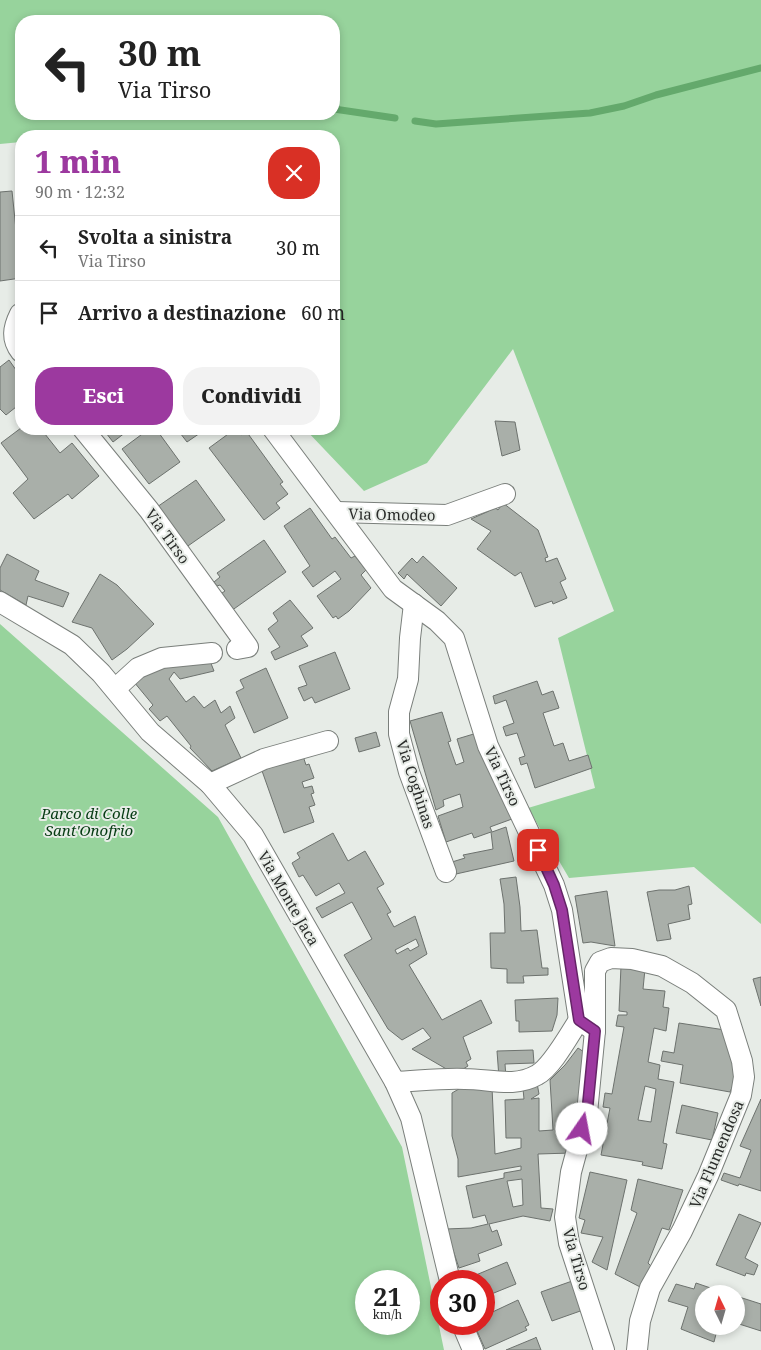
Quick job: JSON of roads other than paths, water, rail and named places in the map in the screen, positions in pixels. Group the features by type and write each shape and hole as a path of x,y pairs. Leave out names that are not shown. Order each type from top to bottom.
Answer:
{"street":[{"path":"15,323 13,327 15,340"},
{"name":"Via Tirso","path":"88,435 149,510 242,648"},
{"name":"Via Tirso","path":"278,435 393,589 437,621 454,638 488,746 554,885 562,910 587,1025 587,1113 571,1172 565,1217 569,1243 604,1350"},
{"name":"Via Omodeo","path":"337,512 447,515 505,494"},
{"name":"Via Monte Jaca","path":"0,602 72,644 101,673 150,732 210,784 253,835 395,1082 411,1118 447,1270"},
{"name":"Via Coghinas","path":"414,604 408,679 399,712 399,734 410,772 446,872"},
{"path":"115,689 138,668 162,658 212,653"},
{"path":"210,784 264,759 328,741"},
{"name":"Via Flumendosa","path":"587,1025 595,971 600,962 611,958 632,959 662,966 692,983 726,1010 742,1061 744,1077 741,1095 708,1176 682,1231 650,1288 640,1321 637,1350"},
{"path":"395,1082 466,1078 498,1083 519,1082 538,1075 587,1025"},
{"path":"467,1335 473,1350"}],"waterway":[{"path":"415,121 436,124 590,113 624,106 656,95 761,68"},
{"path":"340,110 395,118"}],"park label":[{"name":"Parco di Colle Sant'Onofrio","path":"89,822"}]}
